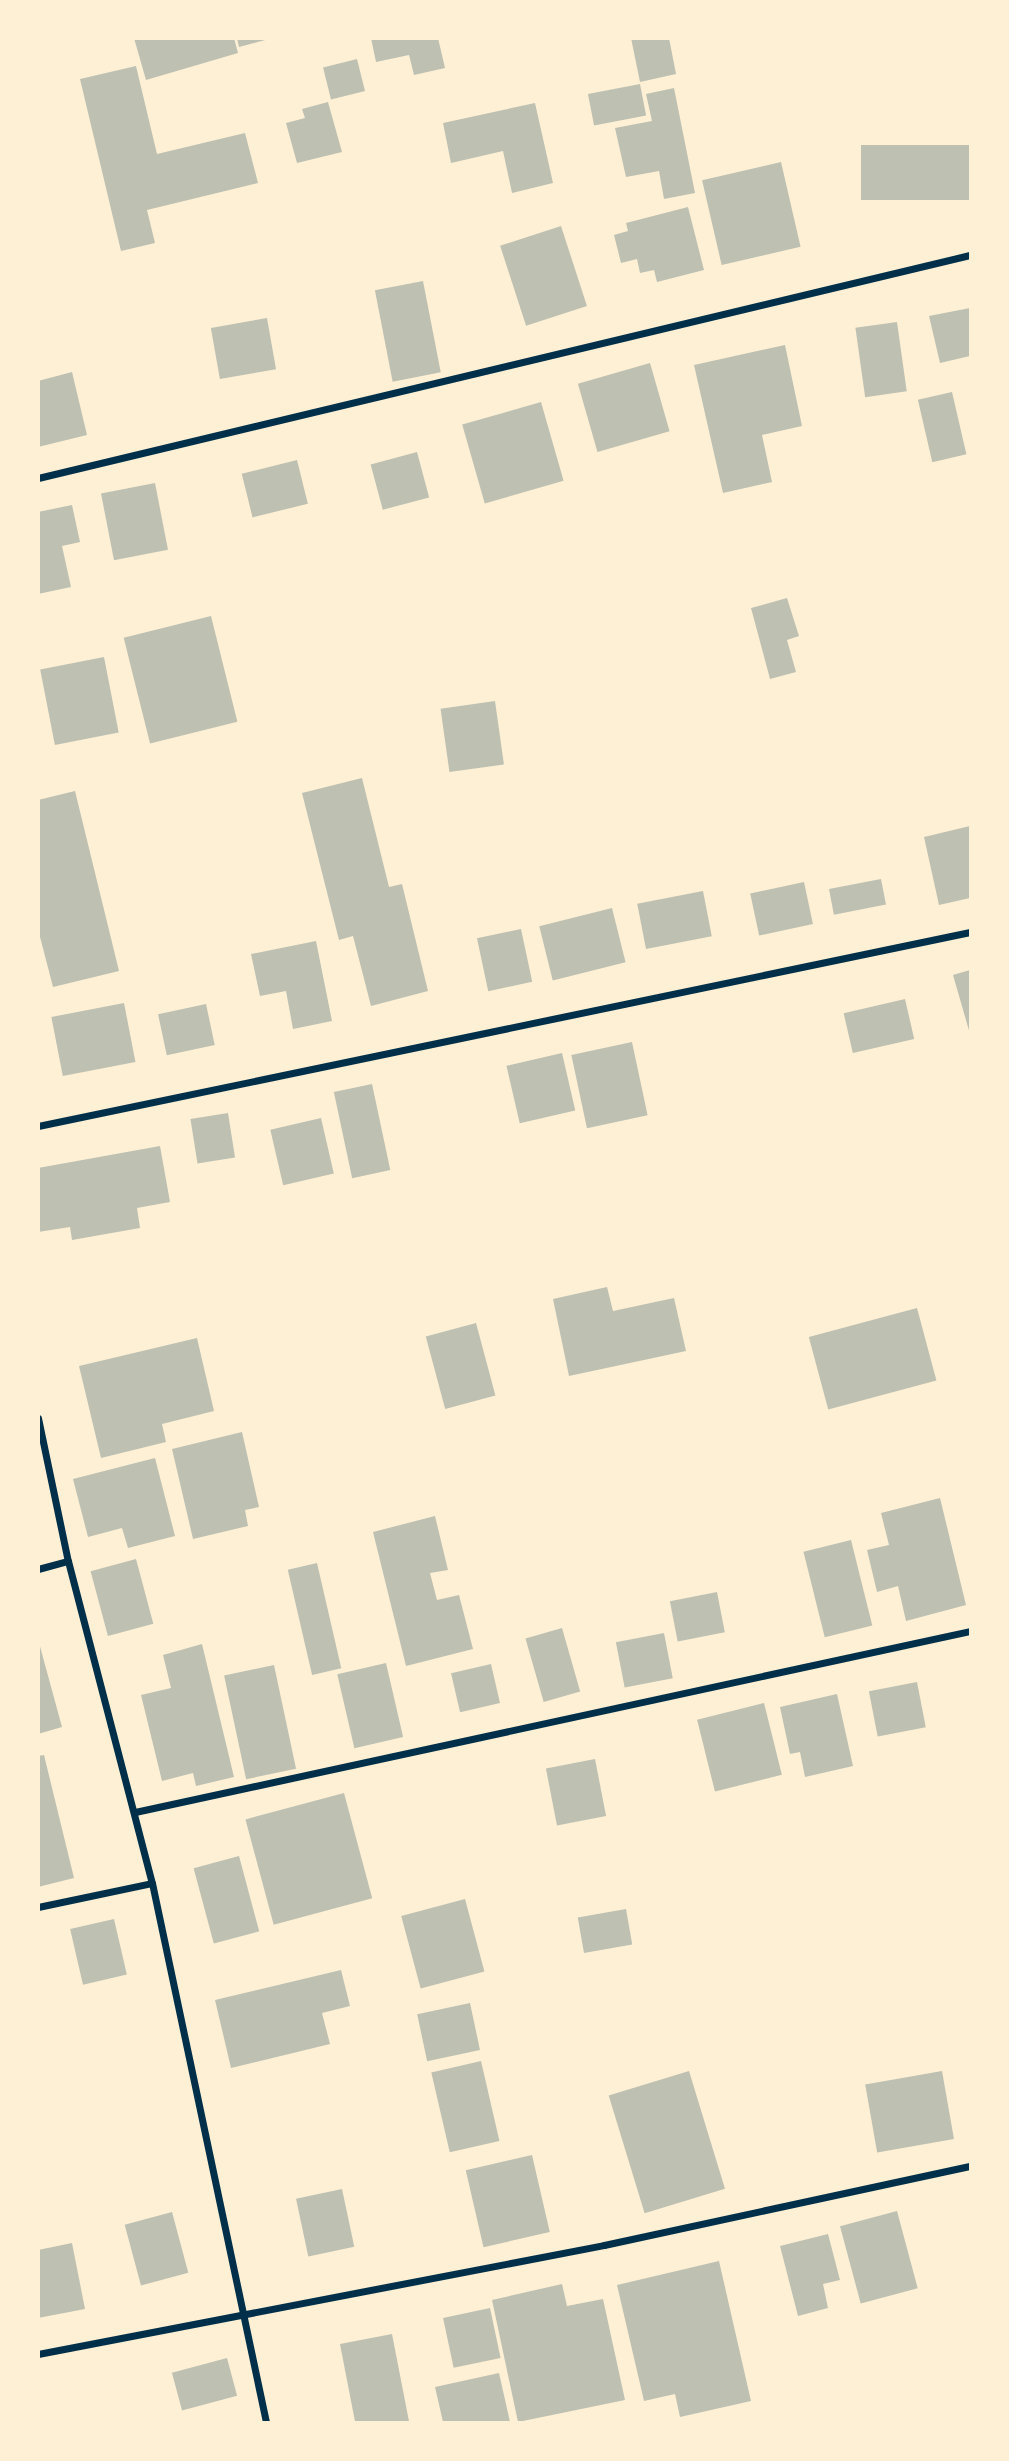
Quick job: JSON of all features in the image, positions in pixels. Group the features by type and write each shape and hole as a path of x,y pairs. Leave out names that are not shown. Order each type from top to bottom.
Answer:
{"street":[{"path":"38,478 971,255"},
{"path":"38,1126 971,932"},
{"path":"38,1418 68,1562 152,1882 239,2316 266,2423"},
{"path":"38,1569 68,1562"},
{"path":"135,1812 971,1631"},
{"path":"38,1907 152,1882"},
{"path":"38,2354 239,2316 971,2166"}],"building":[{"path":"134,38 234,38 238,53 146,80"},
{"path":"237,38 268,38 269,39 239,47"},
{"path":"371,38 438,38 445,68 414,75 409,55 376,62"},
{"path":"631,38 669,38 676,74 640,82"},
{"path":"357,59 365,91 331,99 323,67"},
{"path":"136,66 157,154 245,133 258,183 147,210 155,243 121,251 80,79"},
{"path":"640,84 646,115 594,126 588,94"},
{"path":"674,88 695,193 664,199 659,171 626,177 615,128 652,121 646,94"},
{"path":"328,102 342,152 297,163 286,123 305,118 302,109"},
{"path":"535,103 553,183 512,193 503,151 451,163 443,123"},
{"path":"861,145 970,145 970,200 861,200"},
{"path":"781,162 801,247 722,265 702,180"},
{"path":"688,207 704,270 657,282 654,270 640,273 637,259 621,263 614,235 628,231 626,223"},
{"path":"561,226 587,306 526,326 500,246"},
{"path":"423,281 441,372 393,382 375,290"},
{"path":"970,308 970,356 940,363 929,316"},
{"path":"267,318 276,369 220,379 211,328"},
{"path":"897,322 907,391 865,397 855,328"},
{"path":"785,345 802,426 762,435 772,482 723,493 694,365"},
{"path":"650,363 670,431 597,452 578,384"},
{"path":"72,372 87,435 38,447 38,381"},
{"path":"952,392 966,454 932,462 918,400"},
{"path":"541,402 564,481 485,503 462,425"},
{"path":"417,452 429,497 383,510 371,464"},
{"path":"297,460 308,504 253,517 242,474"},
{"path":"155,483 168,550 114,560 101,493"},
{"path":"72,505 80,542 62,546 71,587 38,594 38,512"},
{"path":"787,598 799,636 787,640 796,672 770,679 751,608"},
{"path":"211,616 237,722 150,744 124,638"},
{"path":"104,657 119,733 55,745 40,669"},
{"path":"495,701 504,764 449,772 441,709"},
{"path":"362,778 389,887 402,884 428,991 371,1006 353,936 339,940 302,793"},
{"path":"75,791 119,971 53,987 38,929 38,800"},
{"path":"970,826 970,898 939,905 924,837"},
{"path":"881,879 886,905 834,915 829,889"},
{"path":"804,882 813,924 759,935 750,893"},
{"path":"703,891 712,936 646,949 637,904"},
{"path":"612,908 626,962 553,980 539,926"},
{"path":"521,929 532,982 488,991 477,938"},
{"path":"316,941 332,1021 293,1029 286,991 260,996 251,954"},
{"path":"970,970 970,1034 953,975"},
{"path":"905,999 914,1039 853,1053 844,1013"},
{"path":"124,1003 135,1062 63,1076 51,1017"},
{"path":"206,1004 215,1045 167,1055 158,1014"},
{"path":"632,1042 648,1115 587,1128 571,1055"},
{"path":"562,1053 575,1110 520,1123 506,1066"},
{"path":"372,1084 390,1170 352,1178 334,1092"},
{"path":"228,1113 235,1157 198,1163 190,1119"},
{"path":"321,1118 334,1174 283,1185 270,1130"},
{"path":"160,1146 170,1202 137,1208 140,1228 72,1240 70,1227 38,1232 38,1168"},
{"path":"607,1287 613,1311 674,1298 686,1351 569,1376 553,1299"},
{"path":"917,1308 936,1380 828,1409 809,1337"},
{"path":"476,1323 495,1395 445,1409 426,1336"},
{"path":"197,1338 214,1411 162,1424 166,1442 101,1458 79,1366"},
{"path":"242,1432 259,1507 245,1510 248,1526 193,1539 172,1449"},
{"path":"155,1458 175,1536 128,1548 122,1528 88,1537 73,1479"},
{"path":"940,1498 966,1605 906,1621 898,1586 877,1592 867,1550 889,1545 881,1513"},
{"path":"435,1516 448,1570 430,1573 437,1600 459,1595 473,1649 406,1666 373,1532"},
{"path":"851,1540 872,1625 825,1637 803,1552"},
{"path":"136,1559 153,1624 108,1636 91,1571"},
{"path":"317,1563 341,1668 312,1675 288,1570"},
{"path":"717,1592 725,1632 678,1641 670,1601"},
{"path":"562,1628 580,1691 544,1702 525,1638"},
{"path":"664,1633 673,1678 625,1688 616,1642"},
{"path":"38,1639 62,1727 38,1734"},
{"path":"202,1644 234,1777 196,1786 193,1773 162,1781 141,1695 171,1688 163,1655"},
{"path":"386,1663 403,1737 354,1748 337,1674"},
{"path":"491,1664 500,1703 460,1712 451,1673"},
{"path":"274,1665 296,1769 246,1779 224,1676"},
{"path":"917,1682 926,1727 878,1737 869,1691"},
{"path":"837,1694 853,1766 805,1777 800,1752 790,1754 780,1707"},
{"path":"764,1703 782,1775 715,1791 697,1720"},
{"path":"44,1755 74,1878 38,1887 38,1756"},
{"path":"595,1759 606,1816 557,1825 546,1769"},
{"path":"344,1793 372,1898 274,1925 245,1819"},
{"path":"239,1856 259,1931 214,1944 194,1868"},
{"path":"465,1899 484,1971 421,1989 401,1916"},
{"path":"626,1909 632,1944 584,1953 578,1918"},
{"path":"114,1919 127,1975 83,1985 70,1929"},
{"path":"341,1970 350,2006 322,2013 330,2044 231,2068 215,2000"},
{"path":"470,2003 480,2050 427,2061 417,2014"},
{"path":"481,2061 499,2141 450,2152 431,2072"},
{"path":"689,2071 725,2189 645,2213 609,2096"},
{"path":"942,2071 954,2139 877,2152 865,2085"},
{"path":"532,2155 550,2232 484,2247 466,2170"},
{"path":"342,2189 354,2247 308,2256 296,2199"},
{"path":"897,2211 918,2288 861,2304 840,2226"},
{"path":"172,2212 188,2273 141,2286 125,2225"},
{"path":"828,2234 840,2280 823,2284 828,2308 798,2316 780,2246"},
{"path":"72,2243 85,2309 38,2318 38,2250"},
{"path":"719,2261 751,2401 680,2417 675,2394 644,2401 617,2285"},
{"path":"562,2284 567,2306 603,2299 625,2400 518,2422 492,2300"},
{"path":"490,2308 501,2358 454,2368 443,2318"},
{"path":"392,2334 409,2422 355,2422 340,2344"},
{"path":"227,2358 237,2396 182,2410 172,2373"},
{"path":"499,2373 510,2422 443,2422 435,2387"}]}
